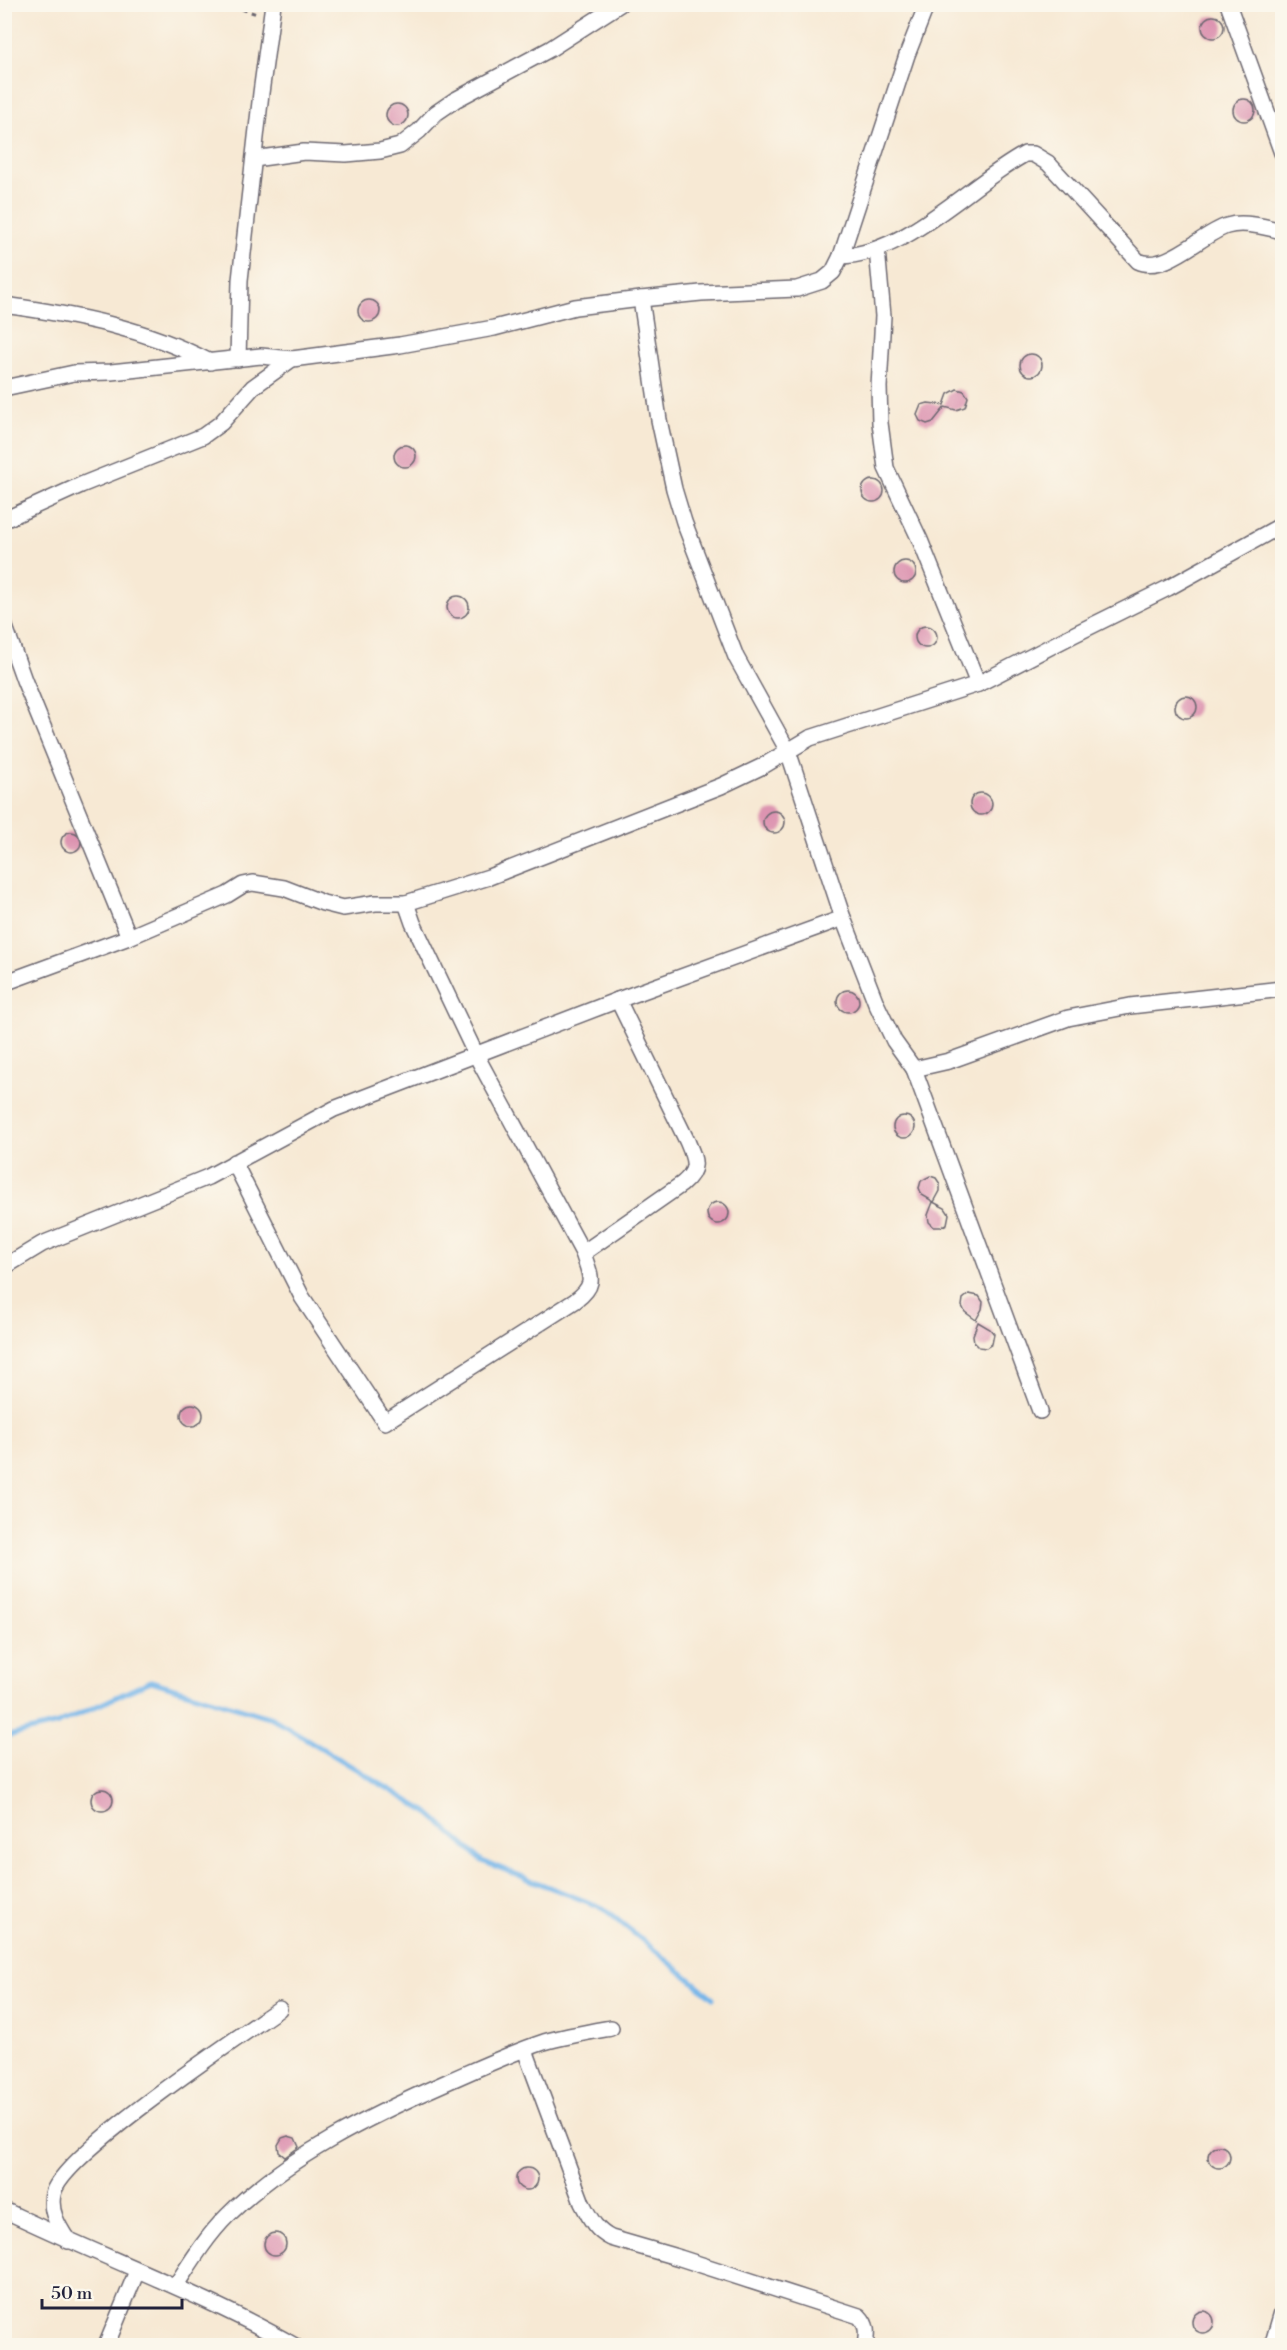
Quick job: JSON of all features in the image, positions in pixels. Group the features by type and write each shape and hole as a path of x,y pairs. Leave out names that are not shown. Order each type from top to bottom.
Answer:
{"street":[{"path":"254,159 304,152 346,154 400,146 454,100 550,49 620,4"},
{"path":"4,388 74,373 111,372 261,356 292,359 400,345 494,328 575,307 701,293 797,289 822,281 833,272 841,256 907,56 927,4"},
{"path":"1228,4 1282,153"},
{"path":"238,359 240,280 272,11"},
{"path":"841,256 863,254 905,235 1025,154 1033,154 1048,163 1138,261 1146,264 1163,261 1230,225 1282,231"},
{"path":"876,249 883,316 879,387 880,423 886,468 920,540 978,684"},
{"path":"641,299 659,420 674,489 684,522 736,657 788,751 843,918 890,1031 914,1069 1040,1411"},
{"path":"4,305 56,312 118,325 169,342 210,362"},
{"path":"4,520 81,485 203,436 221,423 253,387 292,359"},
{"path":"4,983 129,937 227,895 243,885 253,883 284,888 343,908 375,903 406,903 489,877 721,786 763,766 810,738 978,684 1168,588 1282,525"},
{"path":"4,624 24,680 129,937"},
{"path":"234,1162 302,1297 385,1422 587,1293 591,1285 591,1276 583,1253 476,1055 413,923 406,903"},
{"path":"4,1267 42,1244 171,1193 334,1109 618,1000 843,918"},
{"path":"914,1069 949,1061 1068,1018 1130,1006 1282,989"},
{"path":"583,1253 691,1177 695,1165 687,1141 618,1000"},
{"path":"68,2241 57,2224 52,2208 57,2183 70,2167 94,2144 127,2119 279,2009"},
{"path":"176,2286 224,2218 272,2178 373,2115 490,2063 545,2042 611,2028"},
{"path":"525,2050 582,2203 600,2233 859,2316 866,2323 865,2346"},
{"path":"4,2210 68,2241 176,2286 295,2346"},
{"path":"106,2346 137,2271"},
{"path":"1272,2346 1282,2312"}],"path":[{"path":"225,4 272,11"}],"building":[{"path":"1213,16 1221,19 1224,27 1221,35 1213,38 1205,35 1202,27 1205,19"},
{"path":"1244,99 1252,102 1255,110 1252,118 1244,121 1236,118 1233,110 1236,102"},
{"path":"397,104 405,107 408,115 405,123 397,126 389,123 386,115 389,107"},
{"path":"369,300 377,303 380,311 377,319 369,322 361,319 358,311 361,303"},
{"path":"1031,354 1039,357 1042,365 1039,373 1031,376 1023,373 1020,365 1023,357"},
{"path":"957,389 964,391 968,397 965,407 956,410 945,407 933,422 927,424 920,421 917,415 921,405 928,403 944,405 948,394"},
{"path":"405,445 413,448 416,456 413,464 405,467 397,464 394,456 397,448"},
{"path":"873,480 881,483 884,491 881,499 873,502 865,499 862,491 865,483"},
{"path":"905,561 913,564 916,572 913,580 905,583 897,580 894,572 897,564"},
{"path":"458,596 466,599 469,607 466,615 458,618 450,615 447,607 450,599"},
{"path":"926,626 934,629 937,637 934,645 926,648 918,645 915,637 918,629"},
{"path":"1186,696 1194,699 1197,707 1194,715 1186,718 1178,715 1175,707 1178,699"},
{"path":"981,793 989,796 992,804 989,812 981,815 973,812 970,804 973,796"},
{"path":"774,811 782,814 785,822 782,830 774,833 766,830 763,822 766,814"},
{"path":"71,832 78,835 81,842 78,849 71,852 64,849 61,842 64,835"},
{"path":"848,990 856,993 859,1001 856,1009 848,1012 840,1009 837,1001 840,993"},
{"path":"904,1116 912,1119 915,1127 912,1135 904,1138 896,1135 893,1127 896,1119"},
{"path":"930,1176 936,1178 940,1184 940,1191 934,1202 922,1195 919,1188 921,1181"},
{"path":"718,1202 726,1205 729,1213 726,1221 718,1224 710,1221 707,1213 710,1205"},
{"path":"933,1202 945,1208 949,1214 947,1224 941,1227 934,1227 929,1222 928,1215"},
{"path":"969,1294 979,1296 983,1302 976,1320 965,1312 962,1306 963,1299"},
{"path":"978,1322 994,1334 992,1344 986,1348 979,1347 974,1342 973,1335"},
{"path":"192,1404 200,1407 203,1415 200,1423 192,1426 184,1423 181,1415 184,1407"},
{"path":"102,1789 110,1792 113,1800 110,1808 102,1811 94,1808 91,1800 94,1792"},
{"path":"288,2136 295,2138 299,2147 285,2157 279,2152 278,2145 282,2138"},
{"path":"1219,2146 1227,2149 1230,2157 1227,2165 1219,2168 1211,2165 1208,2157 1211,2149"},
{"path":"527,2168 535,2171 538,2179 535,2187 527,2190 519,2187 516,2179 519,2171"},
{"path":"275,2233 283,2236 286,2244 283,2252 275,2255 267,2252 264,2244 267,2236"},
{"path":"1203,2311 1211,2314 1214,2322 1211,2330 1203,2333 1195,2330 1192,2322 1195,2314"}],"waterway":[{"path":"4,1737 58,1724 151,1681 272,1718 430,1814 482,1861 603,1908 713,1998"}]}
